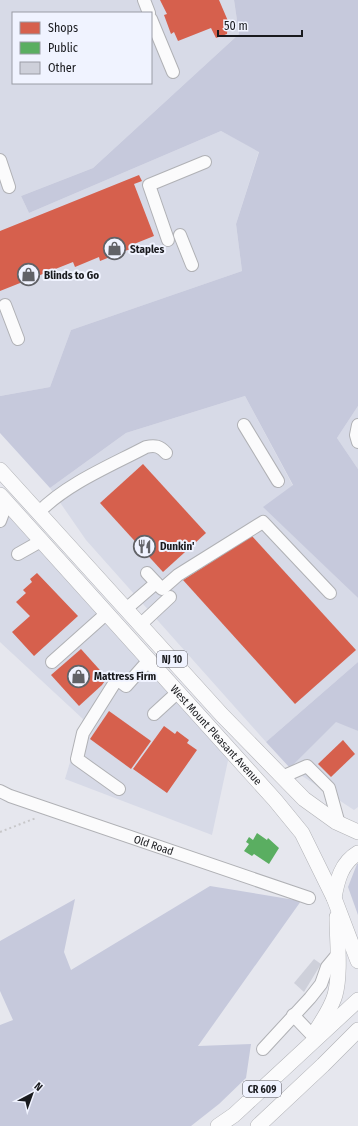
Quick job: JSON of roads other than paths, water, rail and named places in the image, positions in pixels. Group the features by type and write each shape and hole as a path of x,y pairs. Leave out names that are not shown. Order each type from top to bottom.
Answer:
{"main road":[{"name":"West Mount Pleasant Avenue","path":"0,470 140,625 282,777 304,799 339,824 358,832"},
{"name":"West Mount Pleasant Avenue","path":"4,499 275,800 302,833 335,902"},
{"path":"304,1050 330,1008 335,994 337,955 335,902 337,878 346,864 358,854"},
{"name":"NJ 10","path":"335,902 358,961"},
{"name":"CR 609","path":"218,1126 234,1115 358,1000"},
{"name":"CR 609","path":"258,1126 358,1030"},
{"path":"323,1065 358,1046"}],"street":[{"path":"144,0 149,12"},
{"path":"152,21 173,72"},
{"path":"0,160 9,187"},
{"path":"168,240 149,185 205,162"},
{"path":"180,236 192,265"},
{"path":"5,305 18,339"},
{"path":"358,424 356,435 358,442"},
{"path":"244,425 278,481"},
{"path":"39,512 69,488 146,447 154,446 161,448 166,453"},
{"path":"0,521 4,499"},
{"path":"147,573 162,589 178,575 263,522 330,593"},
{"path":"18,554 41,541"},
{"path":"126,609 156,583"},
{"path":"140,625 170,597"},
{"path":"52,662 107,613"},
{"path":"118,788 77,759 83,734 118,679 126,686 149,660"},
{"path":"154,714 178,692"},
{"path":"282,777 306,766 329,788 339,824"},
{"name":"Old Road","path":"0,791 56,812 309,898"},
{"path":"263,1049 321,984 327,967 337,955"},
{"path":"293,1015 313,1036"}],"place":[{"name":"Staples","path":"115,249"},
{"name":"Blinds to Go","path":"29,275"},
{"name":"Dunkin'","path":"144,546"},
{"name":"Mattress Firm","path":"79,676"}]}
